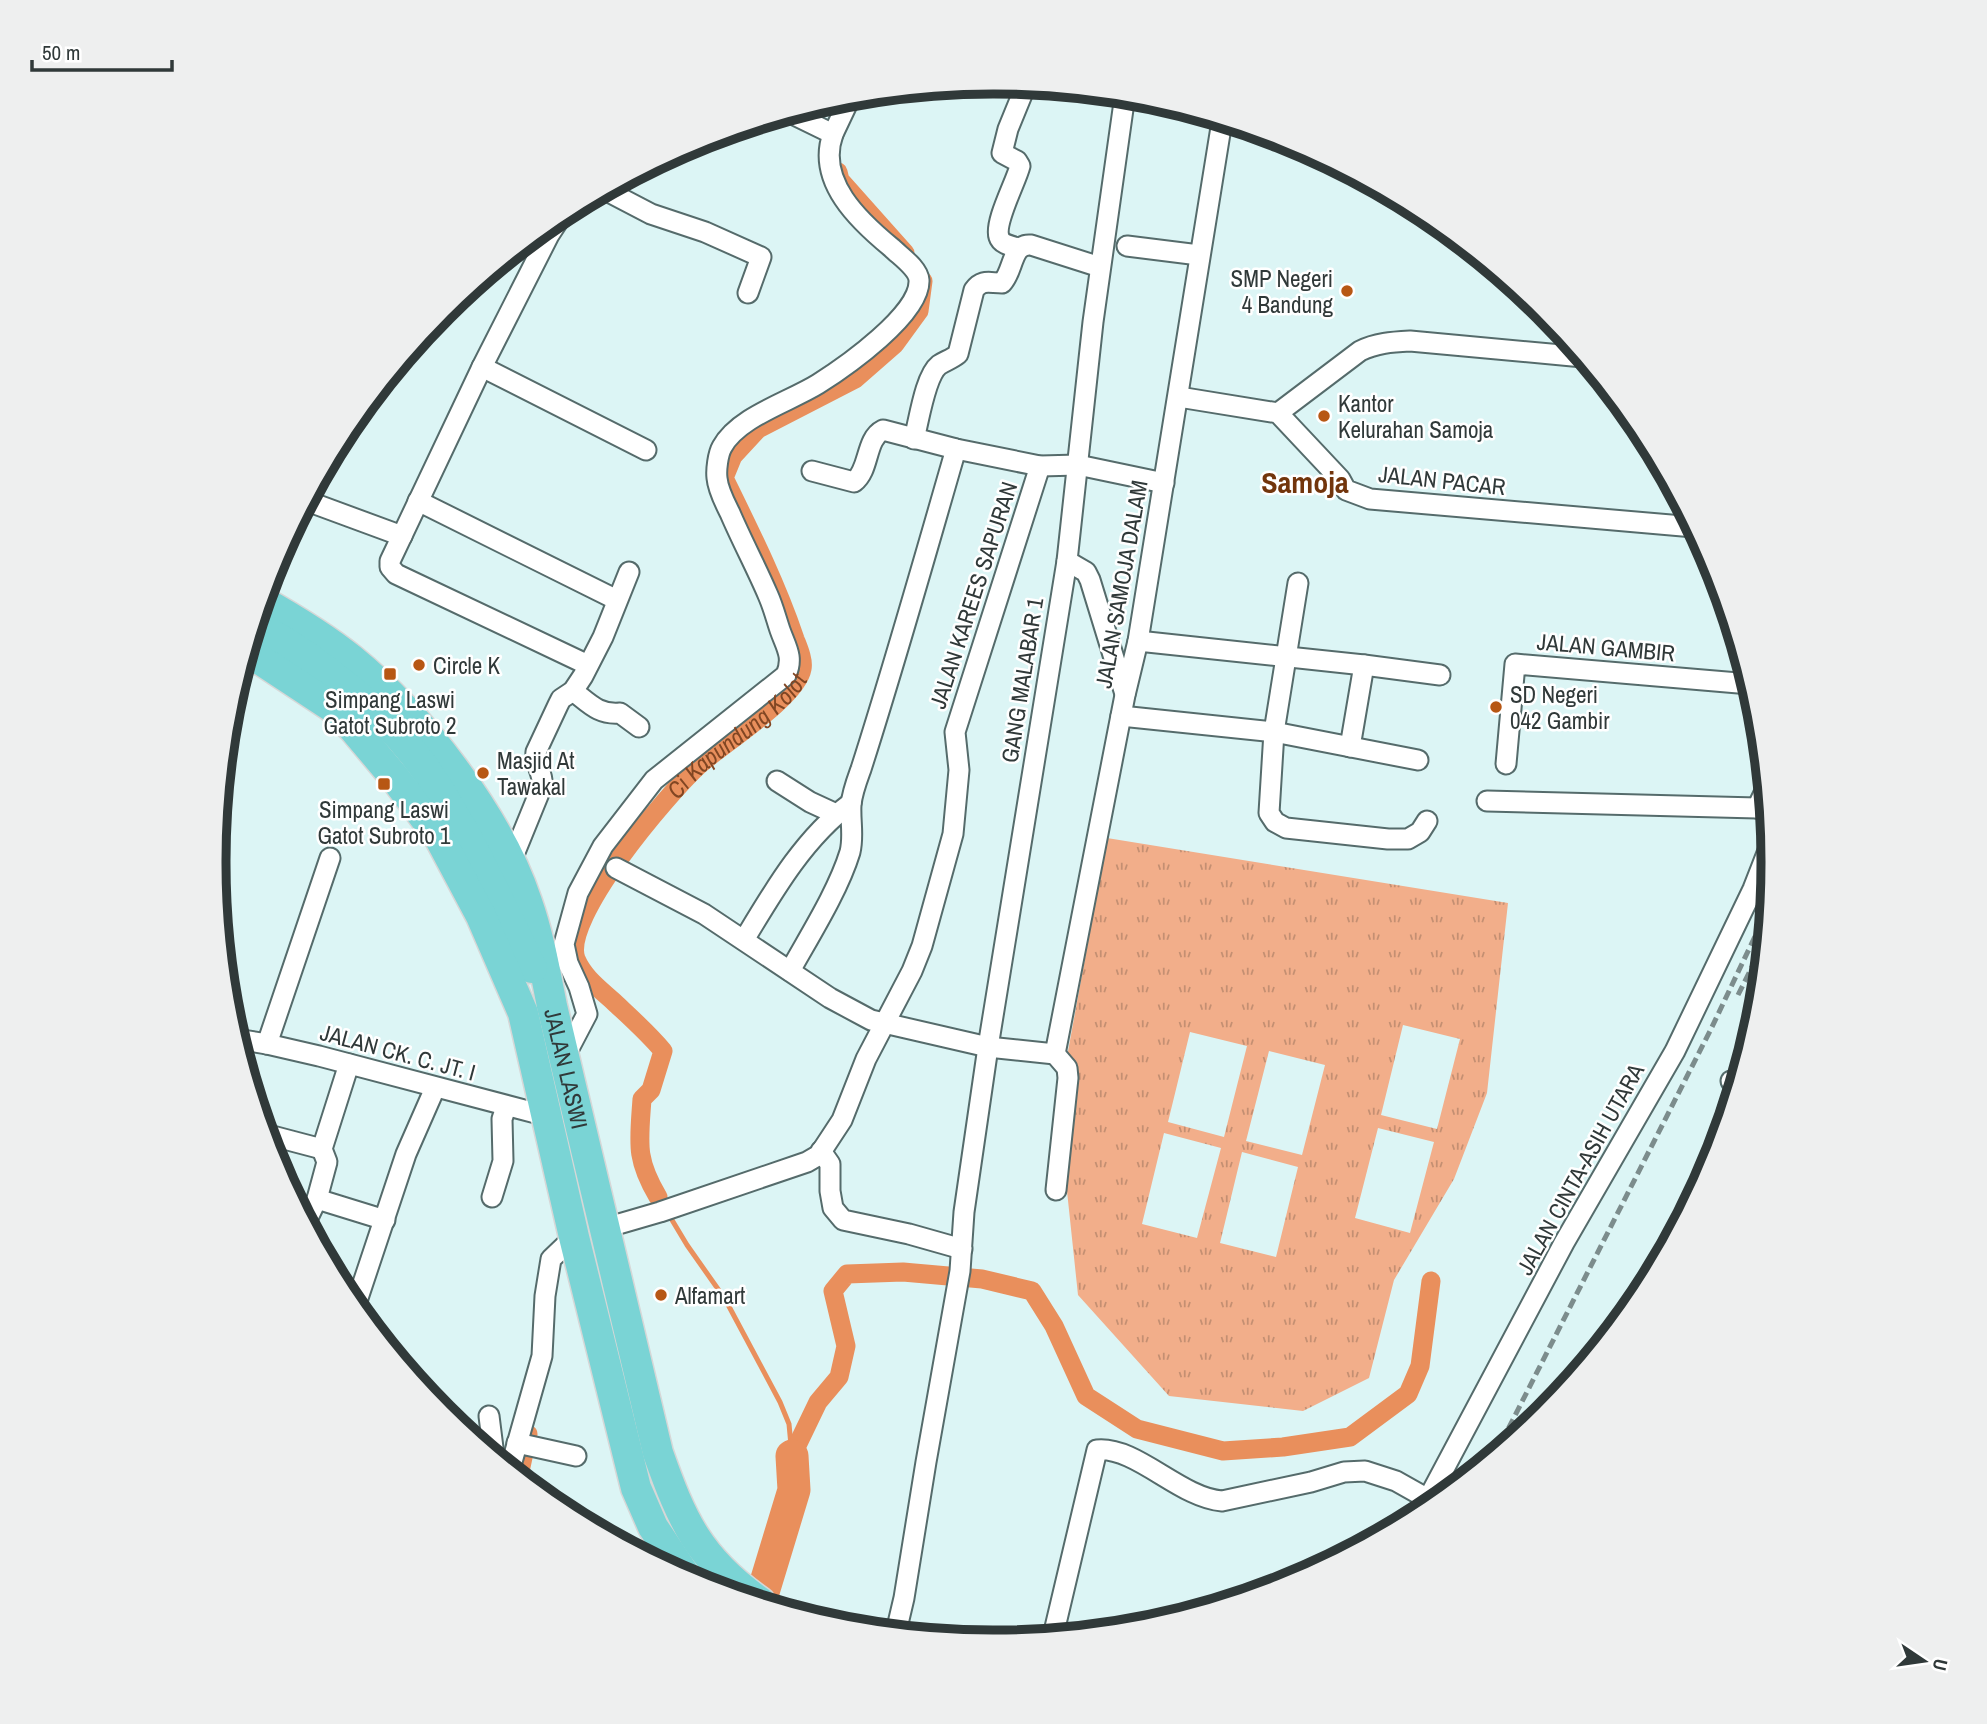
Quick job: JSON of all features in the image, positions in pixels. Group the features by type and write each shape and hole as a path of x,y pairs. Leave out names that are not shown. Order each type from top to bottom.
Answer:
{"main road":[{"name":"JALAN LASWI","path":"270,606 350,658 408,714 440,752 514,852 527,902 547,1116 574,1237 636,1488 653,1527 675,1559"},
{"path":"263,628 295,647 343,684 392,731 429,775 482,866 498,901 537,1009"},
{"name":"JALAN LASWI","path":"254,656 332,708 395,778 439,837 565,1056 658,1453 677,1507 696,1541 742,1587"}],"street":[{"path":"1018,248 1003,242 998,233 1020,166 1017,161 1002,153 1008,129 1022,95"},
{"name":"GANG MALABAR 1","path":"898,1624 960,1271 964,1212 988,1047 1067,561 1100,267 1123,106"},
{"path":"565,1056 587,1014 568,963 564,944 578,893 603,846 654,780 786,675 791,664 789,650 769,597 716,477 720,449 734,430 819,383 865,349 905,314 915,295 919,279 914,269 865,226 834,183 829,149 845,109"},
{"path":"803,119 833,134"},
{"name":"JALAN SAMOJA DALAM","path":"1055,1054 1138,640 1221,129"},
{"path":"614,195 652,214 705,232 761,257 748,293"},
{"path":"548,238 482,367 390,561 391,571 588,665"},
{"path":"914,439 934,370 958,354 974,290 981,282 1002,283 1018,248 1023,244 1100,267"},
{"path":"1127,246 1199,255"},
{"path":"1179,397 1278,413 1360,351 1371,345 1387,342 1410,341 1571,356"},
{"path":"482,367 646,450"},
{"name":"JALAN PACAR","path":"1278,413 1340,479 1346,490 1370,499 1683,526"},
{"path":"812,471 854,482 862,475 878,432 887,431 956,449 1040,466"},
{"path":"744,940 792,864 844,808 877,724 956,449"},
{"name":"JALAN KAREES SAPURAN","path":"605,1228 660,1212 819,1155 842,1120 884,1022 917,958 953,834 959,770 955,732 1040,466 1078,465 1164,483"},
{"path":"418,501 617,600"},
{"path":"315,504 402,536"},
{"path":"1067,561 1086,572 1090,580 1125,695"},
{"path":"514,852 544,778 535,758 536,752 561,699 573,691 588,665 629,572"},
{"path":"1298,583 1274,732 1269,813 1275,822 1286,828 1388,839 1408,839 1420,832 1427,821"},
{"path":"1138,640 1286,655 1440,676"},
{"name":"JALAN GAMBIR","path":"1506,764 1515,664 1740,683"},
{"path":"1350,747 1364,665"},
{"path":"573,691 600,712 620,713 639,727"},
{"path":"1121,716 1274,732 1418,760"},
{"path":"777,781 810,802 844,808"},
{"path":"1487,801 1759,814"},
{"path":"790,971 845,866 852,839 844,808"},
{"path":"267,1044 330,858"},
{"path":"616,868 704,914 839,1003 871,1020 988,1047 1055,1054 1067,1068 1068,1078 1056,1190"},
{"name":"JALAN CINTA-ASIH UTARA","path":"1431,1492 1564,1242 1670,1059 1761,873"},
{"name":"JALAN CK. C. JT. I","path":"247,1041 349,1064 547,1116"},
{"path":"322,1149 349,1064"},
{"path":"359,1294 406,1154 435,1088"},
{"path":"492,1197 503,1161 502,1118 506,1107"},
{"path":"277,1137 322,1149 328,1159 311,1212"},
{"path":"821,1151 830,1164 830,1191 834,1208 843,1220 962,1249"},
{"path":"317,1199 385,1220"},
{"path":"515,1462 526,1445 542,1356 545,1296 551,1259 574,1237"},
{"path":"489,1416 492,1443"},
{"path":"526,1445 576,1456"},
{"path":"1055,1627 1097,1450 1118,1453 1148,1466 1195,1495 1211,1500 1222,1501 1344,1472 1365,1471 1396,1481 1418,1501"}],"green space":[{"path":"1107,838 1508,903 1487,1093 1454,1179 1394,1280 1369,1378 1303,1411 1169,1396 1078,1295 1058,1106","holes":["1403,1025 1460,1039 1437,1129 1381,1115","1190,1032 1247,1046 1224,1137 1168,1122","1269,1051 1325,1065 1302,1155 1246,1141","1378,1128 1434,1142 1410,1233 1355,1218","1164,1133 1221,1148 1197,1238 1142,1224","1242,1152 1298,1167 1276,1257 1220,1243"]}],"waterway":[{"name":"Ci Kapundung Kolot","path":"838,172 840,180 905,253"},
{"name":"Ci Kapundung Kolot","path":"658,1197 642,1160 640,1127 642,1099 651,1090 663,1051 583,972 576,959 576,940 585,915 600,887 664,802 698,766 773,707 797,681 802,669 800,654 780,598 724,478 733,456 758,429 855,379 895,344 919,311 923,281"},
{"name":"Ci Kapundung Kolot","path":"672,1220 725,1299 780,1402 789,1424 792,1456"},
{"path":"792,1456 818,1402 839,1377 846,1346 833,1291 847,1274 903,1272 982,1279 1032,1291 1054,1326 1086,1396 1137,1429 1223,1451 1283,1447 1350,1437 1408,1394 1420,1366 1431,1281"},
{"path":"521,1467 528,1434"},
{"name":"Ci Kapundung Kolot","path":"763,1594 794,1490 792,1456"}],"railway":[{"path":"1506,1433 1711,1029 1757,932"},
{"path":"1738,995 1754,963"}],"place":[{"name":"SMP Negeri 4 Bandung","path":"1347,291"},
{"name":"Kantor Kelurahan Samoja","path":"1324,416"},
{"name":"Circle K","path":"419,665"},
{"name":"Simpang Laswi Gatot Subroto 2","path":"390,674"},
{"name":"SD Negeri 042 Gambir","path":"1496,707"},
{"name":"Masjid At Tawakal","path":"483,773"},
{"name":"Simpang Laswi Gatot Subroto 1","path":"384,784"},
{"name":"Alfamart","path":"661,1295"}],"district":[{"name":"Samoja","path":"1305,482"}]}
